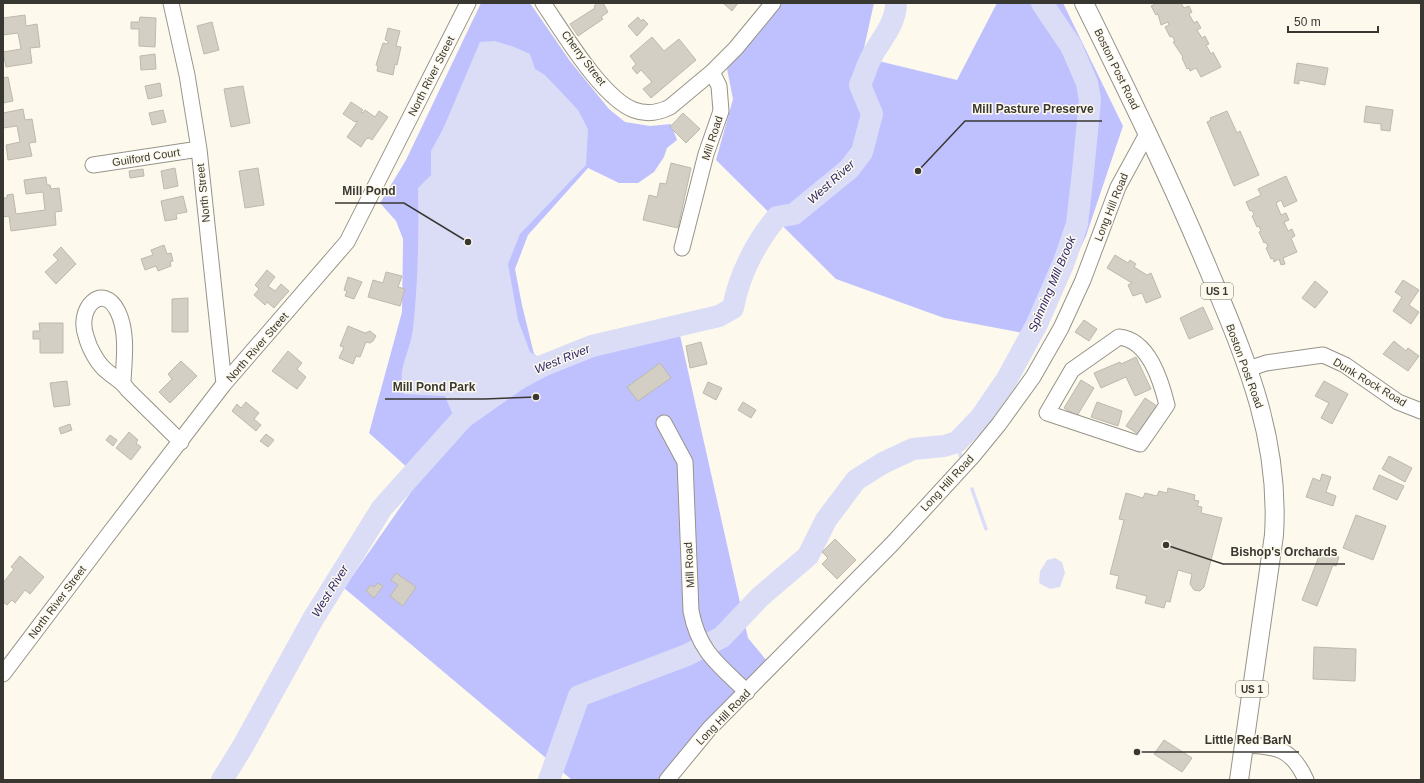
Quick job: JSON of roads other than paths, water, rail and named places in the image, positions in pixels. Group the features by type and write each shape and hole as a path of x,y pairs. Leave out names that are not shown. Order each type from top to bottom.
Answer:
{"main road":[{"name":"Boston Post Road","path":"1084,3 1148,132 1201,253 1257,394 1269,445 1275,508 1270,569 1239,780"}],"street":[{"name":"North Street","path":"171,3 187,75 198,149 224,384"},
{"name":"North River Street","path":"5,671 224,384 347,242 468,3"},
{"name":"Cherry Street","path":"543,3 594,74 612,94 634,110 648,113 670,107 712,72"},
{"path":"712,72 736,48 773,3"},
{"name":"Mill Road","path":"682,248 706,154 721,111 719,86 712,72"},
{"name":"Long Hill Road","path":"667,780 710,729 897,539 984,443 1018,398 1046,355 1063,322 1083,280 1118,187 1148,132"},
{"name":"Guilford Court","path":"93,165 198,149"},
{"path":"123,382 123,329 118,311 108,301 100,298 94,299 87,306 83,318 85,336 97,358 107,372 123,382 128,390 180,442"},
{"path":"1119,337 1128,338 1138,344 1154,366 1162,386 1167,405 1140,444 1047,413 1066,379 1072,370 1110,342 1119,337"},
{"name":"Dunk Rock Road","path":"1248,369 1266,363 1323,355 1345,365 1398,402 1421,411"},
{"name":"Mill Road","path":"664,423 685,462 691,611 694,627 704,648 747,692"},
{"path":"1244,745 1269,746 1289,754 1300,767 1306,780"}],"waterway":[{"name":"West River","path":"516,380 542,366 592,346 719,316 733,308 739,283 749,260 762,237 777,217 794,214 849,169 862,152 872,114 860,85 870,59 891,25 894,18 896,3"},
{"path":"549,780 579,696 687,655 722,637 760,597 808,556 826,520 856,480 883,463 913,449 944,446 957,442 981,417 1007,379 1037,324 1064,262 1077,224 1090,100 1087,83 1071,46 1042,3"},
{"name":"West River","path":"222,780 243,746 313,619 382,508 469,411 480,401"},
{"name":"Spinning Mill Brook","path":"957,442 961,458"},
{"name":"Spinning Mill Brook","path":"972,489 986,529"}],"place":[{"name":"Mill Pasture Preserve","path":"918,171"},
{"name":"Mill Pond","path":"468,242"},
{"name":"Mill Pond Park","path":"536,397"},
{"name":"Bishop's Orchards","path":"1166,545"},
{"name":"Little Red BarN","path":"1137,752"}]}
